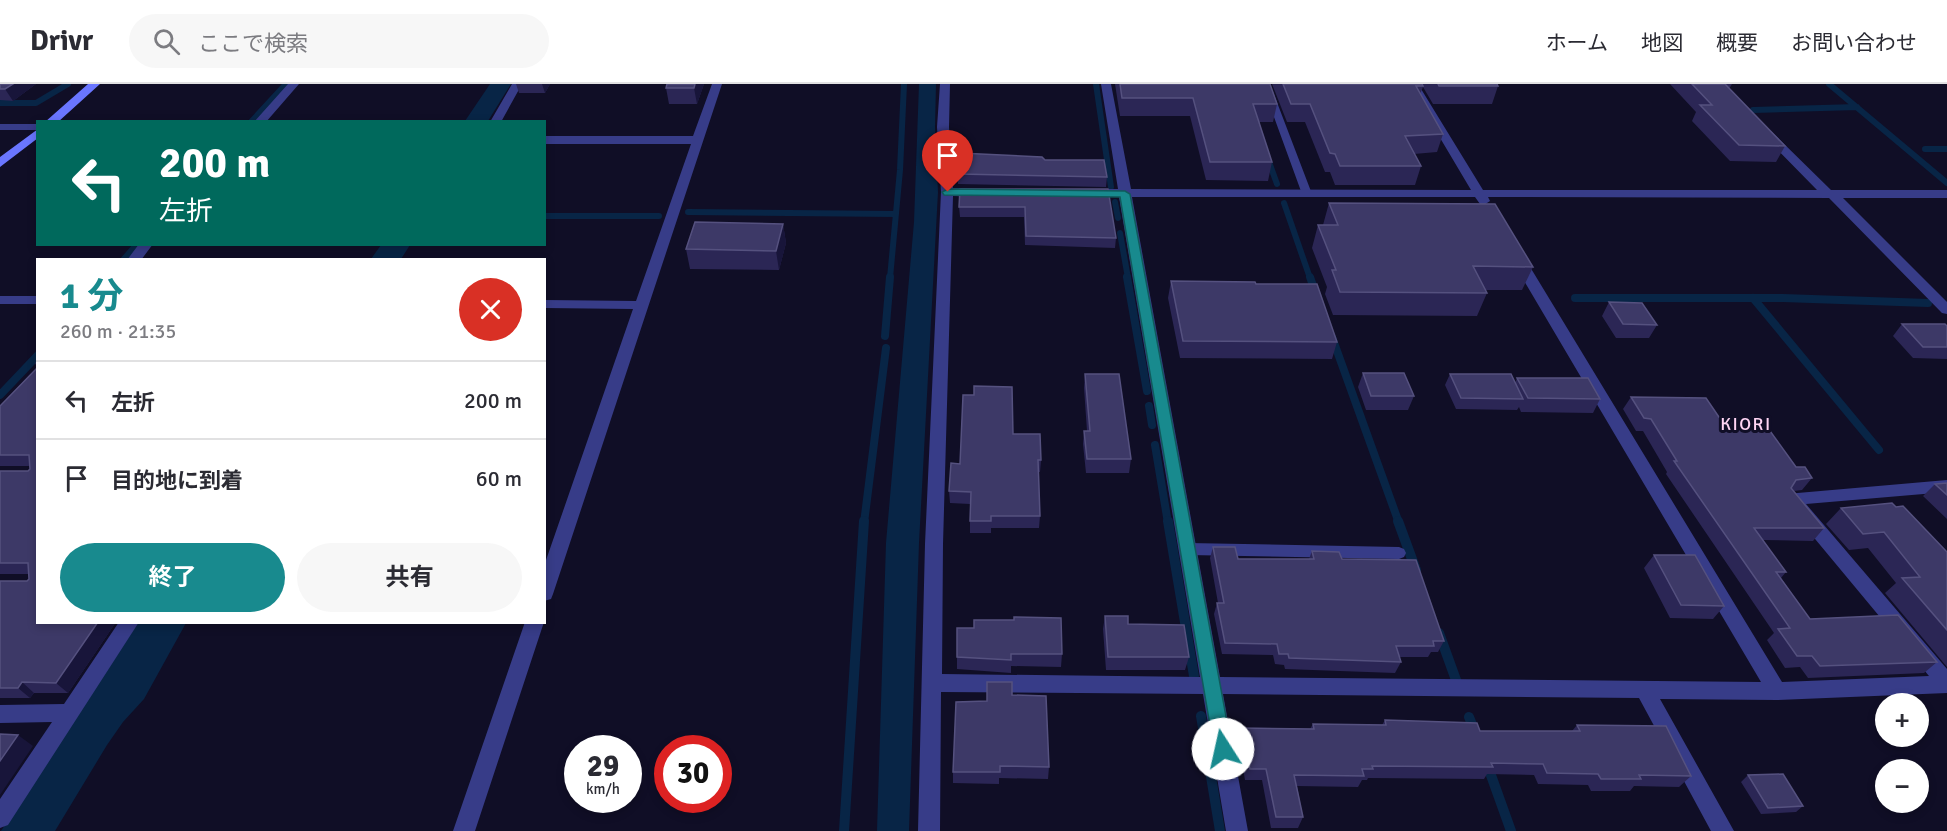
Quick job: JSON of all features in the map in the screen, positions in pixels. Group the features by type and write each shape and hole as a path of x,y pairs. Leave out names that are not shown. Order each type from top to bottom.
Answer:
{"main road":[{"path":"52,120 95,84"},
{"path":"0,163 36,134"}],"street":[{"path":"262,120 294,84"},
{"path":"496,120 517,84"},
{"path":"546,588 717,84"},
{"path":"930,831 934,544 948,192 943,127 945,84"},
{"path":"1106,84 1237,831"},
{"path":"1413,84 1494,218"},
{"path":"1757,123 1947,310"},
{"path":"0,127 36,127"},
{"path":"546,140 698,140"},
{"path":"948,192 995,193"},
{"path":"1078,193 1947,194"},
{"path":"135,258 145,246"},
{"path":"1512,248 1778,691"},
{"path":"0,300 36,300"},
{"path":"546,304 642,305"},
{"path":"1947,486 1792,499 1947,683"},
{"path":"0,818 128,624"},
{"path":"464,831 534,624"},
{"path":"933,683 1212,688 1778,691 1947,683"},
{"path":"1645,690 1723,831"},
{"path":"0,714 70,713"}],"lane":[{"path":"1266,84 1307,194"},
{"path":"1188,549 1399,553"}],"water":[{"path":"490,84 511,84 489,120 466,120"},
{"path":"919,84 936,84 938,192 919,543 909,831 877,831 886,543 914,222"},
{"path":"380,246 409,246 402,258 372,258"},
{"path":"137,624 185,624 144,699 123,722 107,745 55,831 1,831"}],"building":[{"path":"0,84 13,84 0,89"},
{"path":"667,84 695,84 694,88 666,88"},
{"path":"1120,84 1270,84 1277,104 1253,104 1272,162 1210,162 1193,98 1122,98"},
{"path":"1283,84 1422,84 1423,86 1416,86 1443,134 1405,136 1421,166 1340,166 1335,154 1330,153 1310,104 1291,104"},
{"path":"1438,84 1497,84 1498,86 1439,86"},
{"path":"1692,84 1725,84 1785,146 1739,145 1700,105 1712,105"},
{"path":"959,153 1042,157 1045,160 1104,160 1107,177 958,174"},
{"path":"960,189 1108,189 1116,238 1026,236 1025,207 959,207"},
{"path":"1329,203 1495,204 1533,267 1473,266 1487,293 1340,292 1332,270 1336,270 1318,225 1338,225"},
{"path":"695,222 783,224 776,251 686,249"},
{"path":"1171,281 1317,284 1337,342 1183,341"},
{"path":"1609,302 1642,303 1657,325 1623,324"},
{"path":"1902,324 1945,324 1947,326 1947,347 1923,347"},
{"path":"36,369 36,624 97,624 56,683 22,682 18,688 0,688 0,581 27,581 29,579 28,563 0,563 0,471 28,471 30,469 29,455 0,455 0,406"},
{"path":"1363,373 1404,373 1414,396 1371,396"},
{"path":"1085,374 1119,374 1131,459 1087,459 1084,431 1090,431"},
{"path":"1450,374 1511,374 1523,399 1461,398"},
{"path":"1517,378 1588,378 1600,399 1528,398"},
{"path":"974,386 1012,387 1013,434 1040,434 1041,460 1038,460 1040,516 991,516 991,521 970,521 971,492 949,491 951,463 960,464 963,395 974,395"},
{"path":"1631,397 1706,398 1723,423 1765,424 1796,467 1805,467 1812,478 1796,480 1791,488 1824,528 1754,528 1786,572 1776,572 1810,619 1898,615 1937,662 1820,666 1812,656 1797,656 1778,629 1790,628 1674,461 1677,461 1651,419 1644,418"},
{"path":"1947,483 1947,495 1935,484"},
{"path":"1892,503 1896,507 1903,506 1947,552 1947,630 1902,578 1920,577 1884,532 1863,534 1841,508"},
{"path":"1213,547 1235,547 1238,559 1314,559 1312,551 1339,552 1342,559 1416,560 1444,641 1433,641 1434,646 1396,646 1401,662 1289,658 1288,654 1279,654 1277,644 1225,643 1217,603 1224,603"},
{"path":"1654,555 1695,555 1724,606 1681,605"},
{"path":"1105,616 1128,616 1128,624 1184,625 1189,657 1108,657"},
{"path":"1014,617 1061,618 1062,654 1011,654 1011,660 957,657 957,628 974,628 974,620 1014,620"},
{"path":"987,682 1012,682 1012,695 1046,696 1049,767 1000,766 1000,772 953,772 956,702 987,701"},
{"path":"1385,720 1477,723 1480,731 1580,731 1577,725 1666,726 1691,776 1639,775 1641,779 1601,779 1598,774 1547,773 1543,764 1491,763 1493,767 1372,766 1373,769 1362,769 1364,776 1294,775 1303,817 1276,817 1266,769 1250,769 1242,728 1314,729 1313,724 1386,725"},
{"path":"0,734 18,735 0,761"},
{"path":"1783,774 1803,806 1768,808 1748,775"}],"waterway":[{"path":"0,103 36,103 68,84"},
{"path":"253,120 286,84"},
{"path":"896,214 904,84"},
{"path":"1096,84 1111,187"},
{"path":"1829,84 1856,107"},
{"path":"1753,110 1856,107"},
{"path":"1856,107 1947,183"},
{"path":"1925,149 1947,149"},
{"path":"1268,159 1277,184"},
{"path":"1115,202 1118,218"},
{"path":"1284,203 1310,278"},
{"path":"688,212 896,214"},
{"path":"890,278 896,214"},
{"path":"546,216 659,216"},
{"path":"1120,233 1128,278"},
{"path":"125,258 135,246"},
{"path":"885,336 890,277"},
{"path":"1127,277 1147,391"},
{"path":"1310,277 1316,294"},
{"path":"1575,298 1753,298"},
{"path":"1753,298 1928,303"},
{"path":"1753,298 1879,450"},
{"path":"1332,337 1399,523"},
{"path":"864,523 886,348"},
{"path":"0,395 36,357"},
{"path":"1149,406 1152,425"},
{"path":"1155,445 1168,523"},
{"path":"844,831 864,521"},
{"path":"1168,521 1194,676"},
{"path":"1398,521 1416,570"},
{"path":"1439,633 1456,680"},
{"path":"1201,716 1220,831"},
{"path":"1469,717 1475,732"},
{"path":"1487,764 1511,831"}],"district":[{"name":"KIORI","path":"1746,424"}],"route":[{"path":"948,192 1125,194 1223,749"}]}
